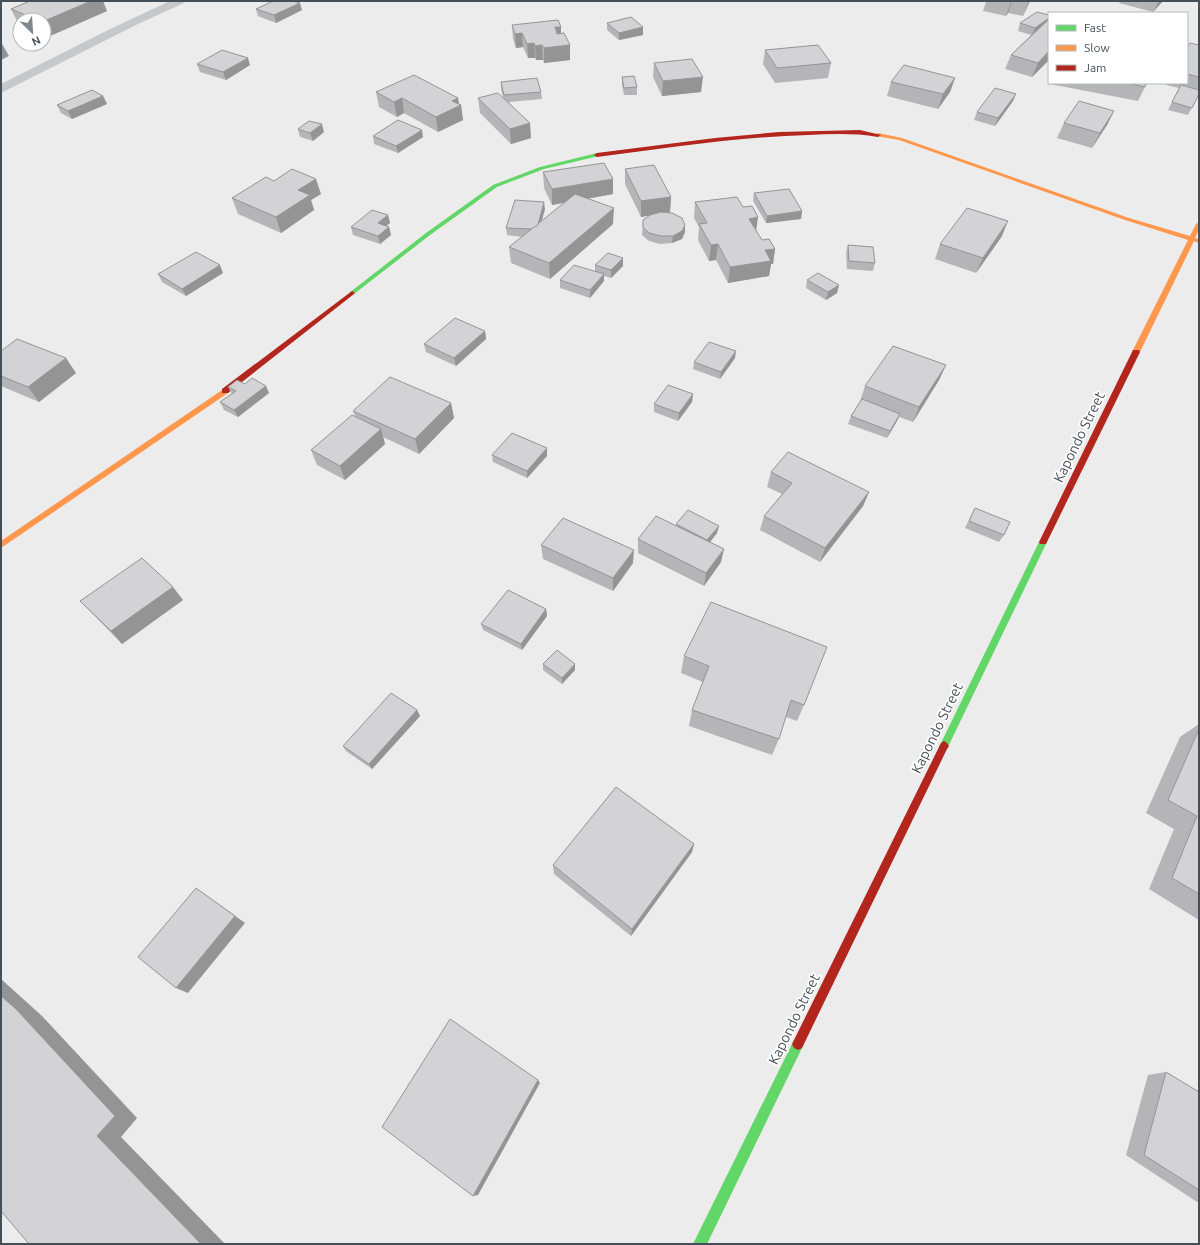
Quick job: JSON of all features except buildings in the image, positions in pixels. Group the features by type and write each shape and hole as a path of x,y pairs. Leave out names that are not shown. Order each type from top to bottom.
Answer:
{"street":[{"path":"1,90 51,65 109,32 180,1"},
{"path":"1,545 221,394 428,234 494,186 542,168 599,155 715,140 779,134 860,132 900,139 1127,219 1195,240"},
{"name":"Kapondo Street","path":"700,1244 1195,240 1199,224"}],"traffic: fast":[{"path":"352,293 428,234 495,186 542,168 597,155"},
{"path":"944,746 1043,542"},
{"path":"700,1244 798,1044"}],"traffic: slow":[{"path":"878,135 900,139 1127,219 1199,241"},
{"path":"1136,352 1199,224"},
{"path":"1,545 225,391"}],"traffic: jam":[{"path":"597,155 715,140 779,134 860,132 878,135"},
{"path":"225,391 352,293"},
{"path":"1043,542 1136,352"},
{"path":"798,1044 944,746"}]}
